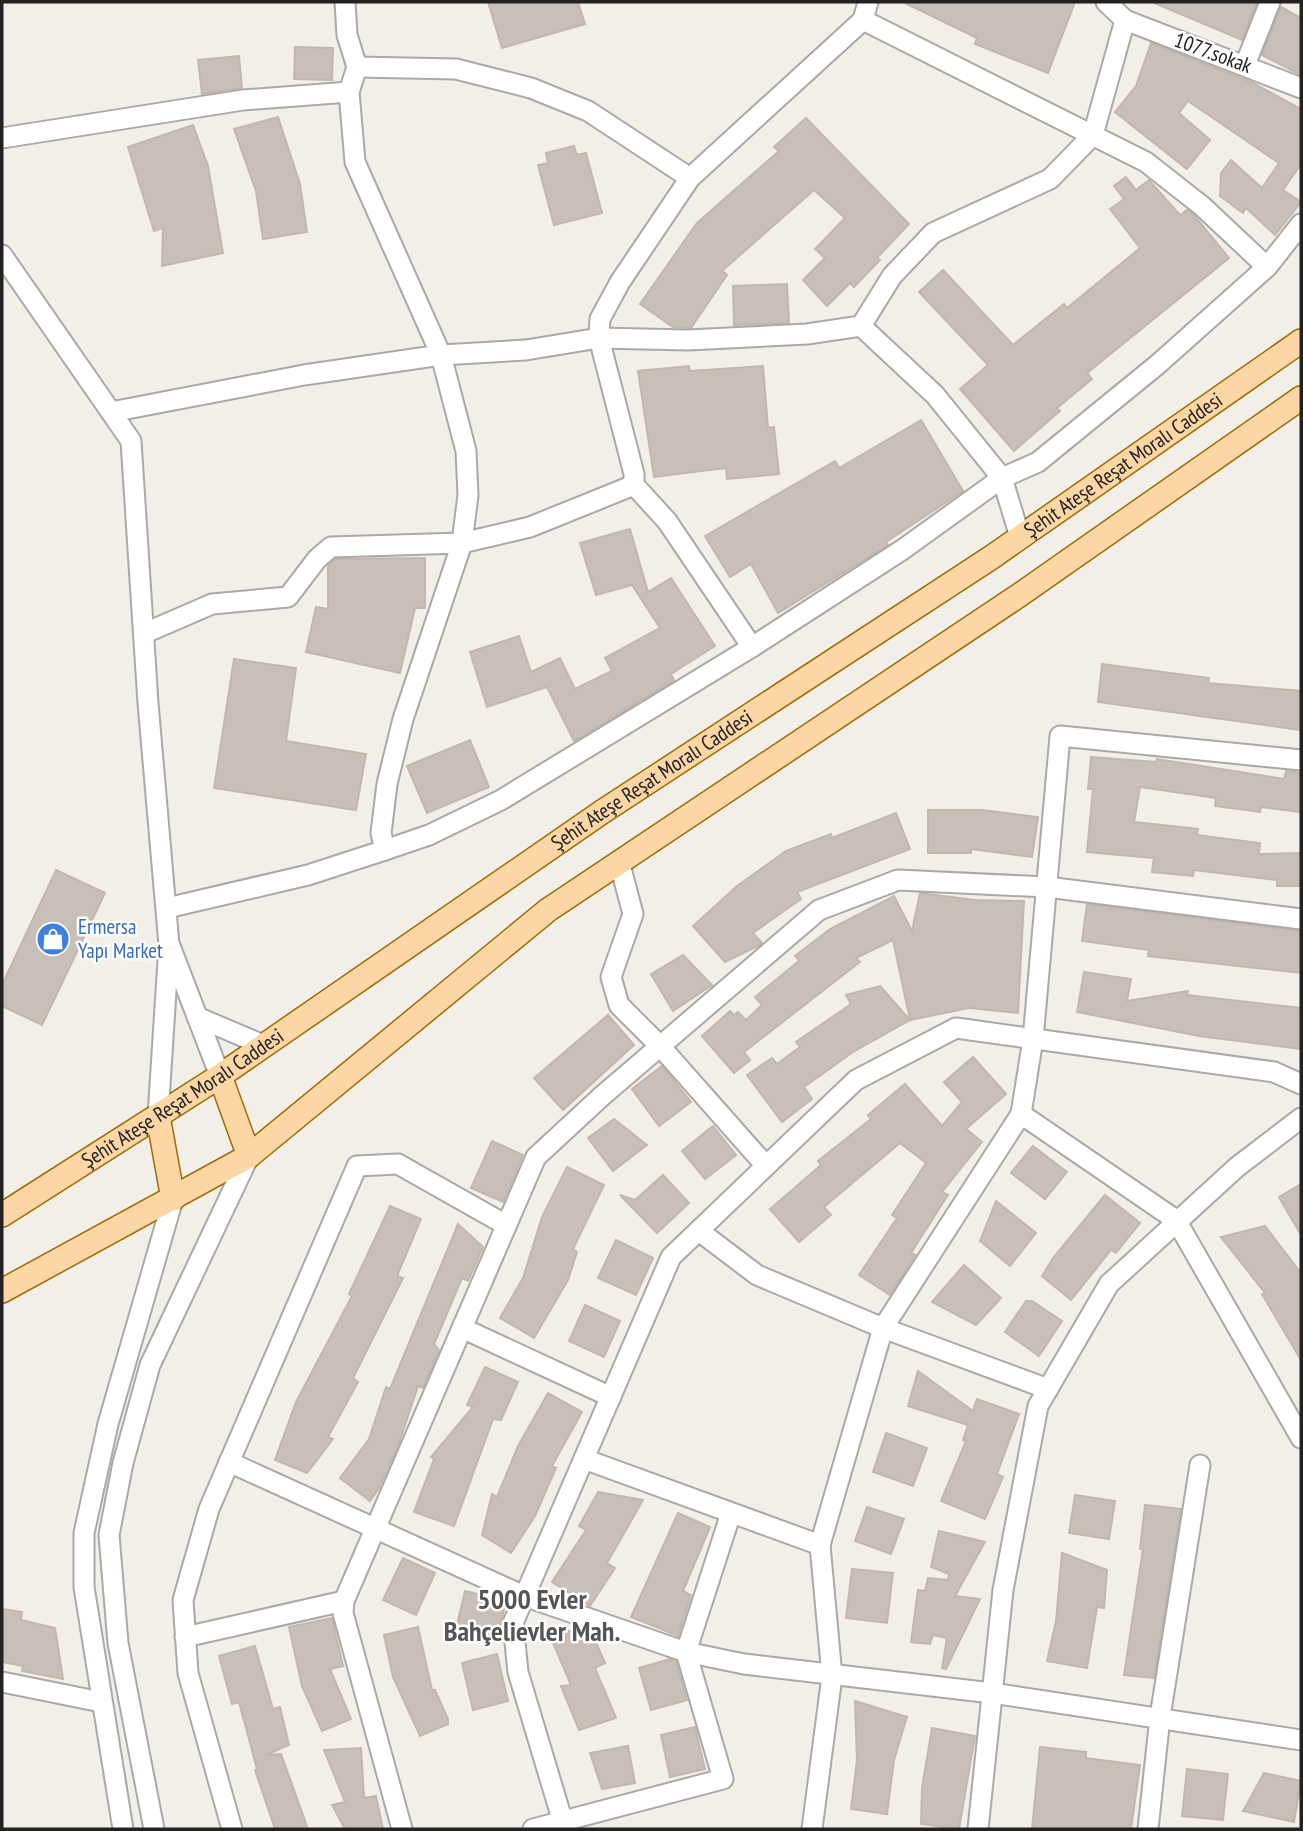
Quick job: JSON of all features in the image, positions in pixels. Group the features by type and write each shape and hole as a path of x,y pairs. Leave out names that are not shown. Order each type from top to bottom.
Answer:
{"main road":[{"name":"Şehit Ateşe Reşat Moralı Caddesi","path":"2,1215 219,1076 602,812 1020,537 1301,341"},
{"path":"2,1291 249,1156 548,910 1020,594 1301,398"},
{"path":"219,1076 249,1156"},
{"path":"158,1116 173,1199"}],"street":[{"path":"345,2 347,35 357,67 349,92 355,162 441,355 466,451 468,495 462,543 403,719 387,784 381,833 385,850"},
{"path":"111,412 304,374 441,355 526,350 599,338 688,340 807,334 861,326 892,276 933,233 1050,180 1093,135 1125,20 1106,2"},
{"path":"1245,65 1270,2"},
{"path":"752,647 667,521 634,485 634,474 599,338 600,319 620,282 691,178 865,11 1155,170 1202,206 1268,267"},
{"name":"1077.sokak","path":"1125,20 1301,88"},
{"path":"357,67 456,69 531,88 588,111 691,178"},
{"path":"2,138 243,100 349,92"},
{"path":"167,908 308,875 429,835 500,800 752,647 902,550 1002,478 1038,462 1157,365 1268,267 1301,224"},
{"path":"2,255 131,441 148,703 169,945 158,1116"},
{"path":"861,326 935,394 1002,478 1020,537"},
{"path":"145,633 212,604 288,597 317,559 331,547 462,543 530,527 634,485"},
{"path":"812,1829 832,1676 820,1545 883,1328 1021,1114 1034,1039 1060,736 1301,760"},
{"path":"620,861 633,914 611,977 618,1005 660,1046 766,1166"},
{"path":"402,1829 343,1613 344,1601 536,1157 819,910 898,880 1047,887 1301,919"},
{"path":"169,945 182,971 219,1076"},
{"path":"197,1017 263,1045"},
{"path":"564,1825 518,1672 513,1623 671,1257 856,1080 956,1028 1274,1072 1301,1084"},
{"path":"1021,1114 1176,1220 1301,1438"},
{"path":"978,1829 1003,1590 1038,1406 1109,1284 1176,1220 1299,1125"},
{"path":"154,1829 118,1643 109,1535 123,1463 150,1365 249,1156"},
{"path":"232,1829 188,1673 183,1600 209,1509 357,1166 398,1164 506,1225"},
{"path":"123,1829 84,1587 84,1533 108,1424 173,1199"},
{"path":"699,1231 757,1275 883,1328 1048,1389"},
{"path":"462,1328 611,1397"},
{"path":"584,1459 820,1545"},
{"path":"229,1462 524,1596 686,1652 744,1664 992,1693 1301,1740"},
{"path":"1148,1829 1160,1717 1200,1465"},
{"path":"533,1829 564,1825 723,1779 686,1652 731,1513"},
{"path":"185,1637 344,1601"},
{"path":"2,1682 101,1702"}],"building":[{"path":"488,2 578,2 585,24 502,48"},
{"path":"903,2 1075,2 1048,73 975,44 977,38"},
{"path":"1152,2 1257,2 1242,40"},
{"path":"1281,7 1301,18 1301,75 1262,55"},
{"path":"1151,43 1253,83 1301,109 1301,164 1283,190 1301,202 1275,235 1246,208 1243,213 1220,196 1221,173 1231,160 1262,188 1279,163 1188,101 1179,113 1210,140 1187,169 1115,112 1136,86"},
{"path":"295,47 333,48 332,80 294,79"},
{"path":"239,56 242,88 202,94 198,60"},
{"path":"278,117 300,184 307,232 263,239 256,191 234,129"},
{"path":"806,118 909,224 877,258 880,260 854,287 850,283 827,306 803,280 825,258 815,249 845,218 814,190 722,271 727,275 691,328 673,327 640,304 697,223 779,151 774,147"},
{"path":"193,125 208,166 223,253 162,266 163,228 154,231 128,147"},
{"path":"574,146 577,155 586,153 602,213 554,225 538,165 548,163 546,153"},
{"path":"1126,177 1136,190 1149,180 1180,215 1187,210 1193,214 1229,258 1087,373 1092,379 1057,408 1060,411 1014,451 960,389 988,365 919,292 943,270 1013,345 1064,304 1067,308 1140,248 1110,209 1124,199 1114,186"},
{"path":"787,284 789,323 734,325 733,286"},
{"path":"689,366 690,371 763,366 768,428 774,427 779,474 727,479 726,468 654,477 638,371"},
{"path":"921,420 963,491 886,542 888,545 778,613 751,564 730,577 705,536 835,461 839,468"},
{"path":"630,529 648,592 671,578 715,646 671,674 674,680 574,741 547,687 487,707 470,652 519,636 531,672 560,658 575,689 612,671 605,658 660,628 632,585 596,595 580,543"},
{"path":"425,558 425,608 415,608 400,673 306,652 316,607 328,609 328,566 336,559"},
{"path":"234,659 296,668 286,741 366,754 356,810 214,788"},
{"path":"1102,664 1209,678 1208,683 1301,691 1301,730 1098,702"},
{"path":"470,740 489,787 427,813 407,766"},
{"path":"1091,757 1156,762 1157,759 1284,779 1286,771 1301,773 1301,812 1261,807 1260,812 1215,806 1216,798 1140,787 1134,822 1198,829 1197,835 1260,843 1259,854 1301,853 1301,886 1277,886 1277,880 1194,870 1193,876 1152,872 1154,858 1087,852 1093,789 1088,789"},
{"path":"928,810 982,810 1038,817 1032,857 971,849 971,853 928,853"},
{"path":"896,813 910,849 797,892 801,899 753,933 762,943 758,946 725,962 693,926 737,886 786,851 831,834 832,838"},
{"name":"Ermersa Yapı Market","path":"56,870 105,893 42,1025 2,1006 2,985"},
{"path":"920,893 975,900 1024,901 1018,1013 969,1008 910,1020 893,940 856,958 860,962 744,1052 750,1060 734,1073 702,1036 730,1011 734,1015 738,1012 746,1020 762,1005 755,997 799,961 795,956 830,929 894,896 912,931"},
{"path":"1087,904 1301,931 1301,973 1148,956 1149,950 1082,941"},
{"path":"683,955 712,985 673,1011 651,974"},
{"path":"1084,972 1131,979 1127,1001 1188,991 1187,995 1301,1008 1301,1049 1199,1036 1077,1012"},
{"path":"880,986 910,1020 853,1052 804,1087 812,1099 782,1122 747,1075 772,1058 777,1064 800,1047 796,1042 851,1004 846,995"},
{"path":"608,1015 634,1045 563,1110 534,1078"},
{"path":"973,1057 1006,1094 966,1129 982,1142 942,1192 948,1195 911,1253 915,1255 890,1295 859,1275 897,1218 892,1215 926,1163 900,1143 824,1207 831,1215 799,1242 770,1209 821,1165 818,1161 871,1119 868,1115 905,1084 942,1126 962,1102 944,1082"},
{"path":"662,1066 691,1102 659,1126 632,1089"},
{"path":"614,1119 647,1145 613,1171 588,1138"},
{"path":"713,1126 736,1155 705,1179 682,1151"},
{"path":"492,1141 523,1155 503,1202 471,1188"},
{"path":"1033,1146 1067,1172 1045,1199 1011,1173"},
{"path":"567,1167 604,1185 573,1249 577,1252 568,1280 534,1338 500,1318 523,1278 542,1217"},
{"path":"663,1175 689,1203 657,1233 620,1195 635,1200"},
{"path":"1301,1184 1301,1235 1279,1197"},
{"path":"1105,1195 1140,1223 1116,1253 1111,1250 1071,1300 1042,1276 1053,1258"},
{"path":"996,1201 1036,1233 1010,1266 980,1241"},
{"path":"390,1206 421,1219 397,1276 403,1278 353,1378 358,1382 328,1437 333,1439 307,1473 275,1460 296,1402 352,1296 349,1294"},
{"path":"458,1224 483,1247 468,1281 462,1278 434,1344 439,1350 423,1388 418,1386 398,1446 379,1488 370,1501 340,1478 369,1439 386,1387 390,1389"},
{"path":"1265,1226 1301,1273 1301,1360 1262,1294 1265,1293 1221,1237"},
{"path":"616,1240 653,1258 636,1295 598,1278"},
{"path":"964,1265 1001,1298 976,1325 932,1302"},
{"path":"1026,1301 1032,1301 1062,1321 1039,1356 1005,1332"},
{"path":"585,1305 620,1321 604,1357 569,1341"},
{"path":"485,1367 518,1382 501,1420 493,1419 454,1526 414,1512 434,1459 431,1457 473,1407 467,1405"},
{"path":"918,1371 973,1411 977,1399 1019,1414 997,1474 1003,1477 985,1519 941,1501 966,1441 963,1440 968,1425 908,1406"},
{"path":"548,1393 582,1412 552,1466 556,1468 535,1516 511,1553 482,1535 492,1494 497,1497 518,1446"},
{"path":"886,1433 927,1448 913,1486 873,1472"},
{"path":"598,1492 643,1500 607,1563 615,1568 590,1606 552,1582 586,1530 579,1526"},
{"path":"1075,1495 1115,1501 1109,1539 1069,1533"},
{"path":"1145,1505 1181,1509 1154,1678 1124,1675 1143,1549 1140,1549"},
{"path":"867,1507 904,1519 891,1554 855,1541"},
{"path":"678,1513 710,1527 683,1591 691,1595 678,1636 631,1617"},
{"path":"939,1531 985,1542 955,1596 980,1599 946,1669 942,1668 947,1638 933,1635 930,1644 911,1642 918,1590 925,1591 928,1578 948,1580 949,1574 931,1567"},
{"path":"1062,1553 1107,1570 1104,1608 1097,1607 1087,1668 1047,1661 1056,1621"},
{"path":"403,1558 435,1573 416,1615 383,1600"},
{"path":"852,1569 893,1573 887,1623 846,1618"},
{"path":"465,1591 506,1601 496,1642 455,1633"},
{"path":"2,1609 22,1612 21,1620 55,1628 63,1679 22,1671 23,1666 2,1662"},
{"path":"332,1618 343,1666 330,1669 351,1719 322,1731 302,1686 289,1627"},
{"path":"418,1627 432,1690 435,1690 448,1719 448,1724 420,1736 393,1677 384,1635"},
{"path":"547,1629 592,1633 605,1663 595,1668 616,1718 579,1730 561,1686 571,1685"},
{"path":"255,1646 273,1709 280,1707 289,1745 266,1755 281,1754 308,1829 275,1829 255,1770 257,1769 239,1702 232,1704 219,1656"},
{"path":"497,1654 508,1701 473,1710 462,1663"},
{"path":"670,1659 676,1662 687,1700 651,1710 639,1668"},
{"path":"855,1701 907,1717 894,1760 887,1814 851,1809 857,1760"},
{"path":"695,1727 705,1769 670,1777 661,1735"},
{"path":"932,1728 975,1736 959,1829 921,1824 922,1788"},
{"path":"628,1746 635,1783 602,1789 590,1753"},
{"path":"1040,1747 1086,1752 1086,1758 1140,1765 1131,1829 1032,1829"},
{"path":"361,1748 364,1798 376,1796 383,1829 345,1829 332,1805 345,1802 324,1750"},
{"path":"1187,1769 1228,1774 1223,1820 1182,1816"},
{"path":"1264,1773 1301,1781 1294,1822 1243,1811"}],"place":[{"name":"Ermersa Yapı Market","path":"53,939"}],"district":[{"name":"5000 Evler Bahçelievler Mah.","path":"532,1615"}]}
